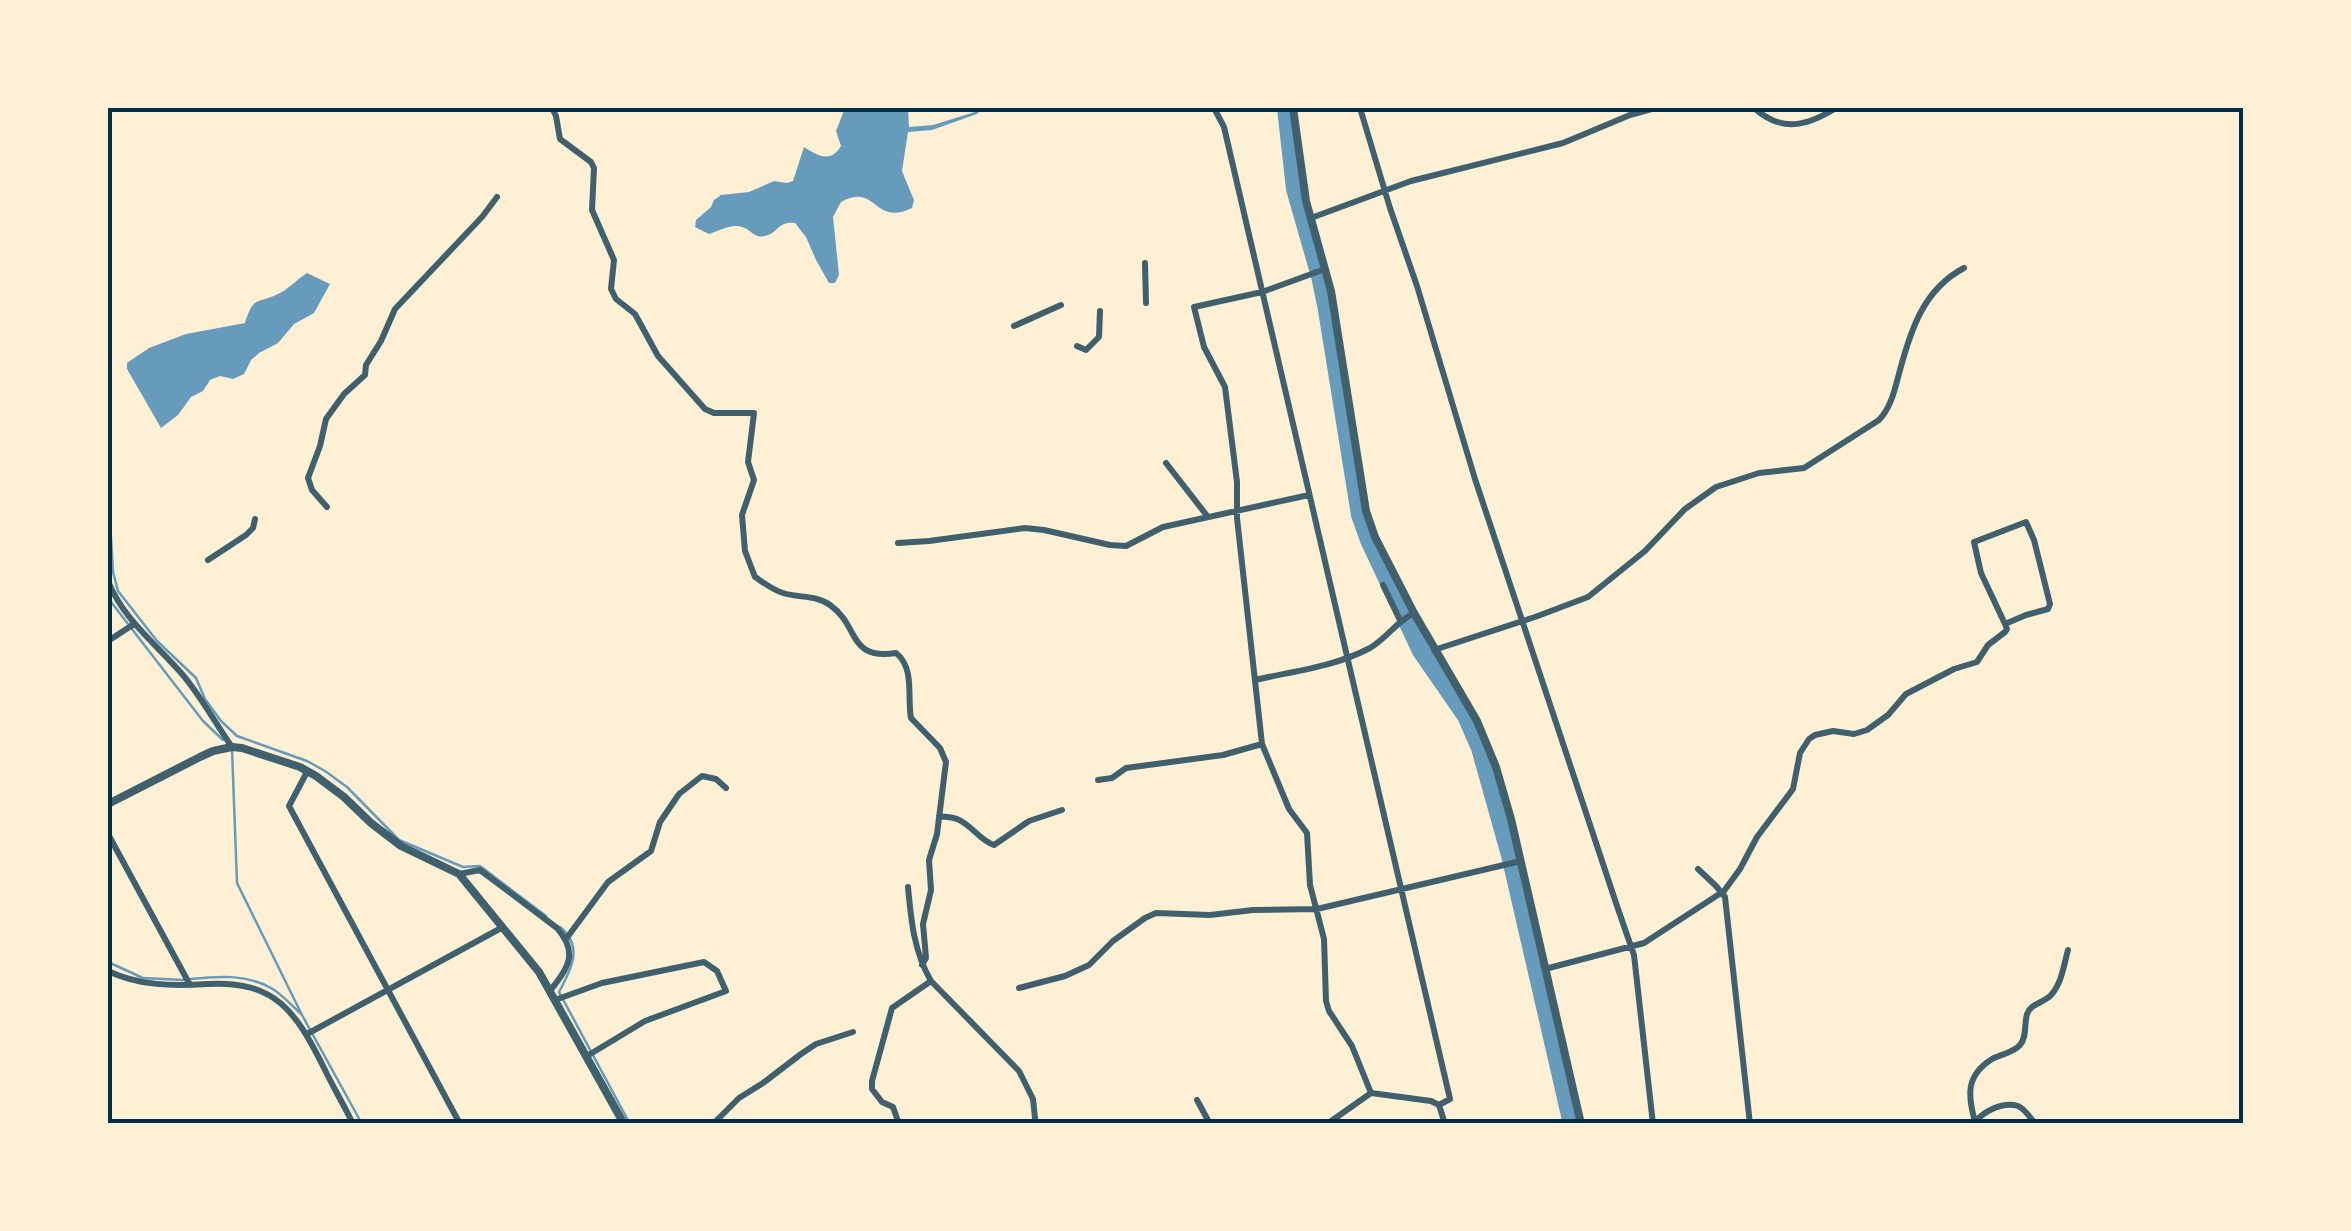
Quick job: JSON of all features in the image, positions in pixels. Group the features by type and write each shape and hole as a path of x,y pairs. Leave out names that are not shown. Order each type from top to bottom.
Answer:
{"street":[{"path":"552,108 560,139 594,168 592,210 614,260 610,280 614,295 635,314 658,356 705,410 754,412 748,462 754,480 742,515 745,551 755,578 785,594 817,599 833,607 864,650 900,655 908,676 911,718 940,748 946,762 940,816 929,860 931,890 923,924 926,958 922,965"},
{"path":"1214,108 1224,126 1450,1100 1439,1105"},
{"path":"1293,108 1311,218 1331,291 1366,511 1414,613 1466,699 1486,741 1511,819 1581,1124"},
{"path":"1360,108 1475,479 1632,948 1652,1124"},
{"path":"1311,218 1385,189 1563,143 1655,108"},
{"path":"1754,108 1764,116 1799,126 1836,108"},
{"path":"327,507 312,490 308,478 326,419 344,394 364,376 395,308 497,196"},
{"path":"1145,263 1146,303"},
{"path":"1434,650 1588,597 1645,551 1684,509 1716,487 1759,473 1804,468 1879,420 1888,410 1916,320 1938,285 1964,268"},
{"path":"1326,269 1262,292 1194,307 1204,347 1225,387 1262,744 1288,809 1307,833 1310,886 1324,939 1326,1000 1352,1046 1371,1093"},
{"path":"1014,326 1061,305"},
{"path":"1077,346 1086,350 1099,337 1100,311"},
{"path":"1166,463 1208,517"},
{"path":"898,542 1025,528 1126,546 1162,527 1309,495"},
{"path":"208,560 246,535 255,519"},
{"path":"1544,969 1644,943 1722,892 1792,789 1800,752 1814,735 1867,730 1906,694 1977,662 1988,645 2005,632 2005,624 1981,573 1974,542 2026,522 2050,604 2048,609 2005,624"},
{"path":"108,581 134,624 185,677 232,747"},
{"path":"1383,585 1400,620"},
{"path":"1255,680 1341,662 1385,638 1400,620 1414,613"},
{"path":"108,641 134,624"},
{"path":"1098,780 1112,778 1126,768 1222,755 1262,744"},
{"path":"108,804 214,750 232,747 265,755 316,776 401,846 459,874 526,953 624,1124"},
{"path":"307,772 289,806 460,1124"},
{"path":"566,939 608,882 650,851 660,822 679,794 702,776 716,779 726,788"},
{"path":"940,816 956,819 994,845 1029,821 1062,810"},
{"path":"108,834 190,985"},
{"path":"1019,988 1089,965 1113,941 1156,913 1210,915 1316,908 1521,861"},
{"path":"459,874 480,870 566,939 570,960 553,996"},
{"path":"1698,870 1725,897 1750,1124"},
{"path":"908,887 911,924 922,965 931,981 1027,1083 1035,1118"},
{"path":"308,1034 503,928"},
{"path":"1974,1123 1968,1097 1976,1075 1990,1060 2023,1042 2030,1008 2051,996 2068,950"},
{"path":"553,996 704,962 717,971 726,991 645,1021 586,1056"},
{"path":"108,971 129,980 240,984 256,989 286,1008 308,1034 353,1124"},
{"path":"899,1124 893,1107 882,1102 872,1089 872,1081 892,1008 931,981"},
{"path":"713,1124 740,1098 816,1044 854,1032"},
{"path":"1327,1124 1371,1093 1431,1101 1439,1105 1444,1124"},
{"path":"1197,1100 1210,1124"},
{"path":"1974,1123 1983,1112 2013,1105 2022,1108 2035,1124"}],"water":[{"path":"845,108 908,108 909,127 933,125 981,110 932,130 908,132 902,171 914,200 912,208 890,212 862,197 841,202 833,217 839,275 835,283 829,283 795,223 761,237 738,226 709,234 695,227 696,220 721,195 749,192 774,181 793,181 804,147 823,156 837,152 841,146 836,131"},
{"path":"307,273 330,284 314,313 294,324 278,343 259,353 244,374 233,379 220,376 210,380 161,428 127,363 149,348 186,334 245,323 254,304 284,291"}],"waterway":[{"path":"1286,108 1295,189 1327,310 1360,515 1421,651 1466,716 1480,748 1510,855 1572,1124"},
{"path":"108,529 118,591 157,641 196,678 205,699 237,736 325,771 347,787 399,840 463,867 480,866 546,916"},
{"path":"108,598 203,721 223,740"},
{"path":"232,749 237,883 302,1015 362,1124"},
{"path":"560,927 572,942 573,958 559,992 630,1124"},
{"path":"108,962 143,978 183,980"},
{"path":"191,979 252,980 275,991 301,1014"}]}
